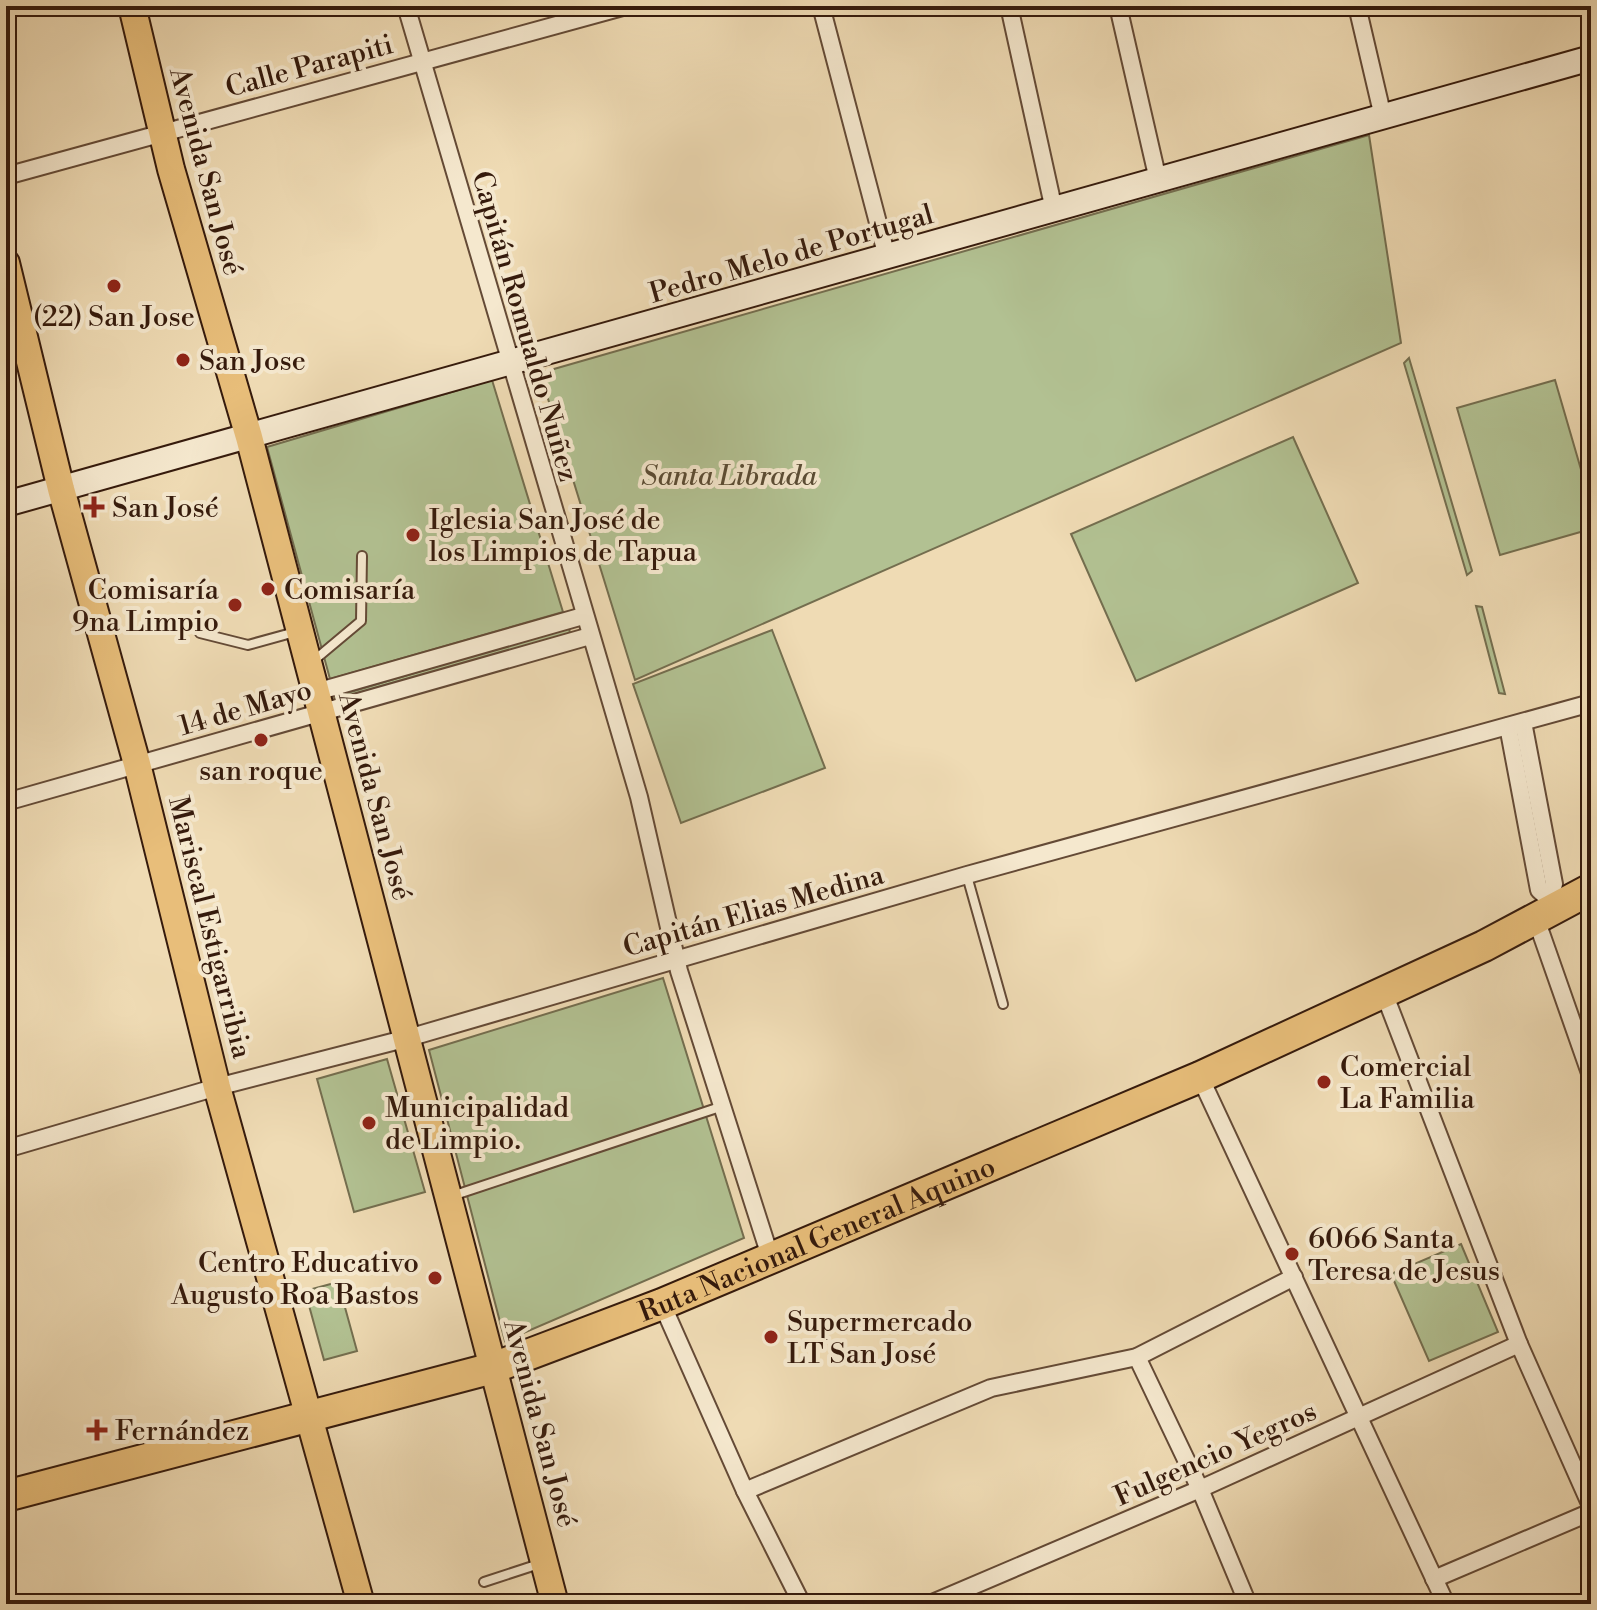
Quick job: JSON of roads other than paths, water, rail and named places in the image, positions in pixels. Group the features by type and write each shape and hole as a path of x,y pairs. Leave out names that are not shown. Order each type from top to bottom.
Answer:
{"highway":[{"name":"Ruta Nacional General Aquino","path":"6,1496 493,1368 662,1304 1200,1077 1384,993 1548,903 1591,889"}],"main road":[{"name":"Avenida San José","path":"132,6 162,132 249,437 555,1604"},
{"name":"Mariscal Estigarribia","path":"6,263 61,489 137,764 217,1087 361,1604"}],"street":[{"name":"Capitán Romualdo Nuñez","path":"406,6 583,616 639,797 676,960 720,1107 771,1259"},
{"name":"Calle Parapiti","path":"6,176 626,6"},
{"path":"821,6 887,257"},
{"path":"1009,6 1054,210"},
{"path":"1118,6 1158,180"},
{"path":"1357,6 1383,117"},
{"name":"Pedro Melo de Portugal","path":"6,504 1591,58"},
{"name":"14 de Mayo","path":"6,802 137,764 583,616"},
{"name":"14 de Mayo","path":"318,703 590,636"},
{"name":"Capitán Elias Medina","path":"6,1149 217,1087 408,1038 967,875 1591,703"},
{"path":"1515,724 1539,890 1548,903 1591,1076"},
{"path":"1384,993 1519,1344 1591,1509 1434,1579"},
{"path":"1200,1077 1446,1604"},
{"path":"745,1491 991,1388 1137,1357 1294,1277"},
{"path":"662,1304 745,1491 802,1604"},
{"name":"Fulgencio Yegros","path":"930,1604 1200,1489 1519,1344"},
{"path":"1137,1357 1200,1489 1248,1604"},
{"path":"6,1598 8,1604"}],"lane":[{"path":"308,664 361,621 362,556"},
{"path":"200,633 248,645 300,631"},
{"path":"967,875 1003,1004"},
{"path":"449,1197 720,1107"},
{"path":"484,1582 544,1563"}],"place":[{"name":"(22) San Jose","path":"114,286"},
{"name":"San Jose","path":"183,360"},
{"name":"San José","path":"94,507"},
{"name":"Iglesia San José de los Limpios de Tapua","path":"413,535"},
{"name":"Comisaría","path":"268,589"},
{"name":"Comisaría 9na Limpio","path":"235,605"},
{"name":"san roque","path":"261,740"},
{"name":"Comercial La Familia","path":"1324,1082"},
{"name":"Municipalidad de Limpio.","path":"369,1123"},
{"name":"6066 Santa Teresa de Jesus","path":"1292,1254"},
{"name":"Centro Educativo Augusto Roa Bastos","path":"435,1278"},
{"name":"Supermercado LT San José","path":"771,1337"},
{"name":"Fernández","path":"97,1430"}],"park label":[{"name":"Santa Librada","path":"729,475"}]}
